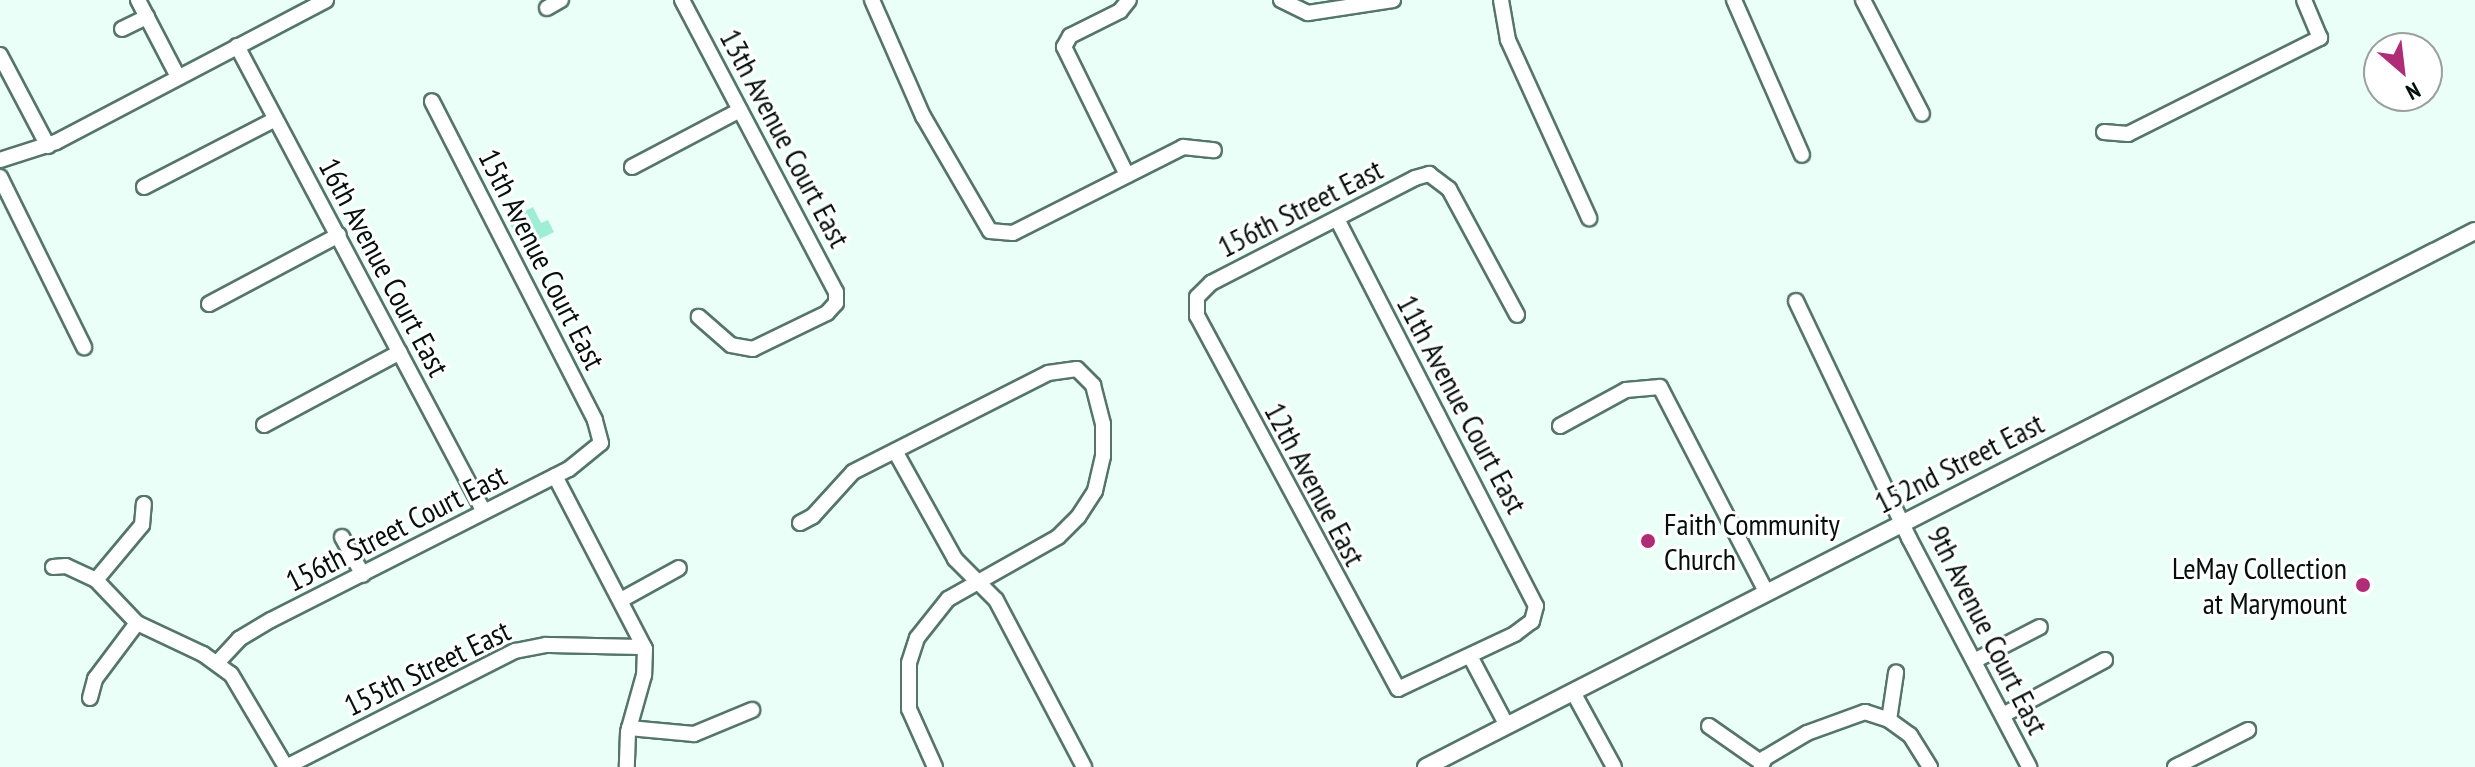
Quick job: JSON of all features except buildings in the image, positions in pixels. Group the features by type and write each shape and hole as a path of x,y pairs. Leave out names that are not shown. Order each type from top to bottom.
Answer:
{"main road":[{"name":"152nd Street East","path":"1426,767 2475,231"}],"street":[{"path":"138,0 178,77"},
{"path":"0,160 48,146 326,0"},
{"path":"547,8 561,0"},
{"name":"13th Avenue Court East","path":"682,0 833,285 836,303 818,318 753,349 731,345 699,317"},
{"path":"872,0 923,116 979,220 1000,234 1013,233 1183,147 1214,150"},
{"path":"1281,0 1308,13 1393,0"},
{"path":"1501,0 1508,40 1589,218"},
{"path":"1734,0 1802,155"},
{"path":"1863,0 1922,114"},
{"path":"2104,132 2128,134 2320,38 2304,0"},
{"path":"1127,175 1067,60 1065,41 1129,1"},
{"path":"122,29 147,17"},
{"name":"16th Avenue Court East","path":"237,46 484,512"},
{"path":"0,55 48,146"},
{"name":"15th Avenue Court East","path":"432,101 595,420 601,443"},
{"path":"632,167 740,110"},
{"path":"144,187 276,119"},
{"name":"156th Street East","path":"1196,301 1211,283 1415,178 1436,175 1449,189 1517,315"},
{"path":"0,177 84,347"},
{"name":"11th Avenue Court East","path":"1337,219 1533,598 1535,614 1523,628 1470,656"},
{"path":"209,304 339,235"},
{"name":"12th Avenue East","path":"1196,301 1197,316 1397,689 1470,656"},
{"name":"9th Avenue Court East","path":"1796,301 1805,327 2029,767"},
{"path":"264,425 400,352"},
{"path":"800,523 813,516 853,472 1048,373 1077,369 1093,385 1103,424 1103,456 1095,491 1058,537 979,581 937,610 917,638 909,663 911,719 935,767"},
{"path":"1560,426 1626,390 1660,387 1767,593"},
{"name":"156th Street Court East","path":"217,663 239,639 555,476 584,460 601,443"},
{"path":"895,451 938,532 996,600 1084,767"},
{"path":"555,476 644,647 646,666 629,728 627,767"},
{"path":"96,580 142,525 144,504"},
{"path":"342,537 363,575"},
{"path":"53,567 66,566 96,580 137,623 217,663 244,689 286,767"},
{"path":"621,600 679,568"},
{"path":"90,698 99,673 137,623"},
{"path":"1974,661 2040,627"},
{"name":"155th Street East","path":"286,767 515,651 546,645 644,647"},
{"path":"1470,656 1507,726"},
{"path":"2003,715 2105,660"},
{"path":"1889,720 1896,673"},
{"path":"1573,692 1614,767"},
{"path":"629,728 694,734 752,710"},
{"path":"1709,726 1762,765 1781,747 1855,712 1889,720 1910,735 1930,767"},
{"path":"2175,767 2248,730"}],"green space":[{"path":"533,207 541,223 548,220 554,232 522,248 508,220"}],"place":[{"name":"Faith Community Church","path":"1648,541"},
{"name":"LeMay Collection at Marymount","path":"2363,585"}]}
